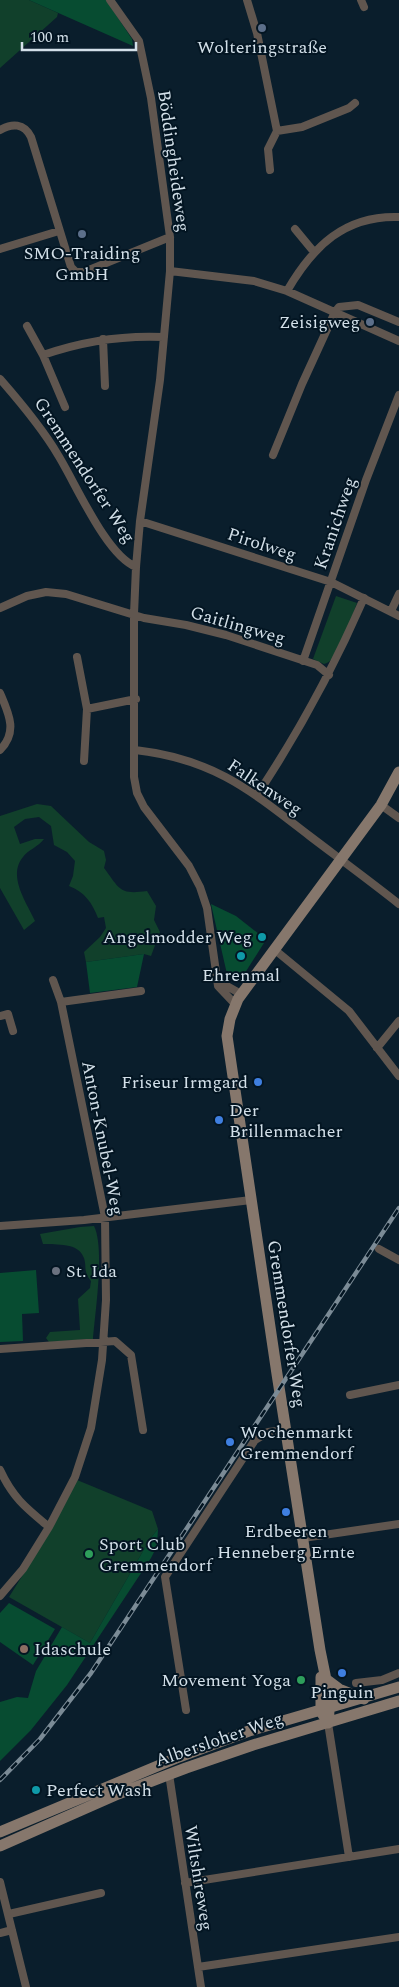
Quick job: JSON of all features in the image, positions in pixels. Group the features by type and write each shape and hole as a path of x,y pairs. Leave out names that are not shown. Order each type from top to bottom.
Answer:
{"street":[{"name":"Böddingheideweg","path":"110,0 139,41 152,98 170,237 170,271 164,337 151,454 140,521 136,568"},
{"path":"247,0 257,33 277,131 268,150 270,170"},
{"path":"277,131 302,127 349,108 355,103"},
{"path":"0,130 13,125 28,131 59,232 71,267 76,272 84,272 170,237"},
{"path":"287,291 314,252 334,234 344,228 371,218 399,217"},
{"path":"294,228 314,252"},
{"path":"0,249 59,232"},
{"path":"170,271 254,281 287,291 399,341"},
{"path":"274,455 302,384 339,307 358,305 399,322"},
{"path":"27,326 43,354 65,407"},
{"path":"43,354 72,345 103,339 134,335 164,337"},
{"path":"103,339 105,386"},
{"name":"Gremmendorfer Weg","path":"0,379 20,402 58,454 102,533 128,564 136,568 134,614 136,699 134,777 137,793 144,807 189,866 200,887 207,908 218,986 221,990 238,999 228,1026 227,1047 320,1650 328,1723"},
{"name":"Kranichweg","path":"303,661 366,480 399,396"},
{"name":"Pirolweg","path":"140,521 331,582 399,616"},
{"name":"Gaitlingweg","path":"0,608 27,596 46,592 66,594 134,614 226,635 317,666 329,675"},
{"path":"391,611 399,594"},
{"path":"257,795 289,748 329,675 364,598"},
{"path":"77,656 87,709 84,761"},
{"path":"0,694 10,715 12,727 6,744 0,750"},
{"path":"87,709 136,699"},
{"name":"Falkenweg","path":"135,750 160,754 201,765 237,782 257,795 399,904"},
{"path":"238,999 381,805 399,772"},
{"path":"381,805 399,818"},
{"path":"274,950 349,1011 399,1076"},
{"name":"Anton-Knubel-Weg","path":"0,1596 23,1569 49,1528 75,1477 91,1428 100,1382 104,1341 106,1217 61,1002 53,980"},
{"path":"61,1002 141,991"},
{"path":"0,1016 8,1014 13,1031"},
{"path":"377,1048 399,1021"},
{"path":"0,1226 106,1217 251,1200"},
{"path":"379,1249 399,1260"},
{"path":"0,1350 115,1341 131,1355 143,1430"},
{"path":"350,1395 399,1385"},
{"path":"186,1710 165,1577 255,1440 268,1432 286,1430"},
{"path":"0,1470 20,1503 49,1528"},
{"path":"303,1538 399,1524"},
{"name":"Gremmendorfer Weg","path":"320,1650 327,1680 326,1708"},
{"path":"356,1682 382,1680 399,1673"},
{"path":"327,1680 338,1689 364,1698"},
{"path":"379,1694 382,1680"},
{"name":"Albersloher Weg","path":"0,1832 178,1757 250,1731 399,1687"},
{"name":"Albersloher Weg","path":"0,1846 118,1794 169,1774 253,1745 399,1701"},
{"path":"328,1723 349,1857"},
{"name":"Wiltshireweg","path":"169,1774 201,1987"},
{"path":"185,1883 399,1849"},
{"path":"0,1882 26,1987"},
{"path":"9,1914 101,1893"},
{"path":"0,1933 12,1930"},
{"path":"198,1967 399,1937"}],"green space":[{"path":"0,0 29,0 58,13 57,17 0,68"},
{"path":"29,0 106,0 132,39 133,46"},
{"path":"336,596 357,603 340,647 330,661 324,664 313,659"},
{"path":"37,804 51,806 89,842 104,851 106,860 104,868 117,886 131,892 147,891 156,906 154,920 160,932 151,956 144,954 86,962 84,952 100,937 106,928 104,917 98,918 87,899 75,888 69,886 73,876 75,861 67,852 54,845 51,826 39,817 25,819 14,827 20,844 35,839 44,839 23,857 17,872 23,898 35,921 24,930 0,888 0,816"},
{"path":"211,904 236,916 259,934 256,939 264,943 241,977 234,978 227,974"},
{"path":"144,954 137,987 90,993 86,962"},
{"path":"94,1226 99,1249 99,1265 93,1339 49,1342 46,1338 50,1332 80,1330 78,1299 90,1288 91,1281 86,1272 84,1258 77,1249 66,1245 43,1244 40,1234"},
{"path":"36,1270 39,1313 22,1314 23,1341 0,1342 0,1273"},
{"name":"Sport Club Gremmendorf","path":"77,1480 152,1511 158,1529 150,1539 90,1643 9,1597 51,1530"},
{"path":"158,1529 157,1546 151,1558 67,1685 31,1730 0,1761 0,1702 17,1697 28,1698 36,1671 62,1627 90,1643 150,1539"},
{"path":"9,1603 55,1629 33,1665 0,1642 0,1613"}],"railway":[{"path":"0,1780 40,1739 91,1673 399,1208"}],"place":[{"name":"Wolteringstraße","path":"262,28"},
{"name":"SMO-Traiding GmbH","path":"82,234"},
{"name":"Zeisigweg","path":"370,322"},
{"name":"Angelmodder Weg","path":"262,937"},
{"name":"Ehrenmal","path":"241,956"},
{"name":"Friseur Irmgard","path":"258,1082"},
{"name":"Der Brillenmacher","path":"219,1120"},
{"name":"St. Ida","path":"56,1271"},
{"name":"Wochenmarkt Gremmendorf","path":"230,1442"},
{"name":"Erdbeeren Henneberg Ernte","path":"286,1512"},
{"name":"Sport Club Gremmendorf","path":"89,1554"},
{"name":"Idaschule","path":"24,1649"},
{"name":"Pinguin","path":"342,1673"},
{"name":"Movement Yoga","path":"301,1680"},
{"name":"Perfect Wash","path":"36,1790"}]}
